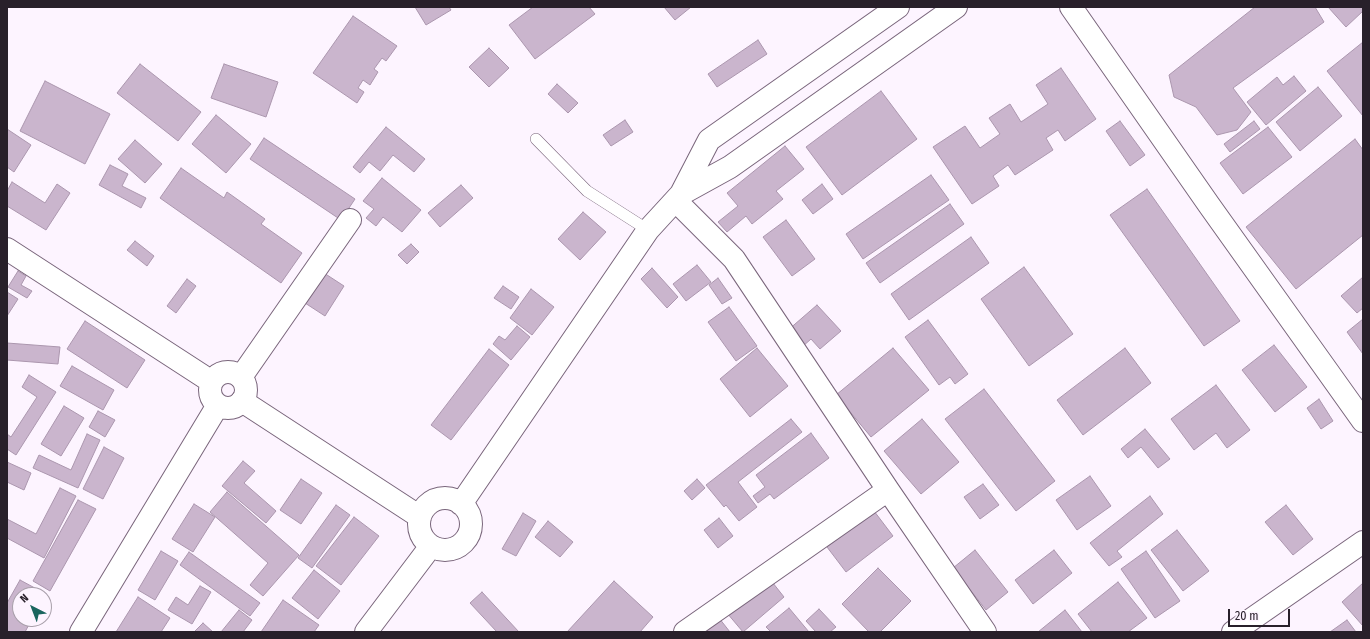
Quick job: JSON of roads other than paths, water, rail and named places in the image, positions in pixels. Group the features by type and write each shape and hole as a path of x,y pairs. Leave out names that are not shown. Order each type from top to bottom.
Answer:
{"street":[{"path":"461,504 648,230 678,198 709,140 898,7"},
{"path":"678,198 730,167 956,7"},
{"path":"1071,7 1209,205 1363,421"},
{"path":"872,25 892,53"},
{"path":"678,198 734,259 985,632"},
{"path":"241,377 350,220"},
{"path":"7,249 212,382"},
{"path":"225,372 234,372 241,377 245,384 246,393 242,401 235,406 226,408 218,405 212,399 210,391 212,382 217,375 225,372"},
{"path":"242,401 420,517"},
{"path":"81,632 218,405"},
{"path":"685,632 888,490"},
{"path":"442,498 452,499 461,504 469,514 471,527 464,542 448,550 439,550 425,541 419,526 420,517 424,508 432,502 442,498"},
{"path":"1233,632 1363,542"},
{"path":"366,632 432,546"}],"lane":[{"path":"536,139 587,191 648,230"}]}
